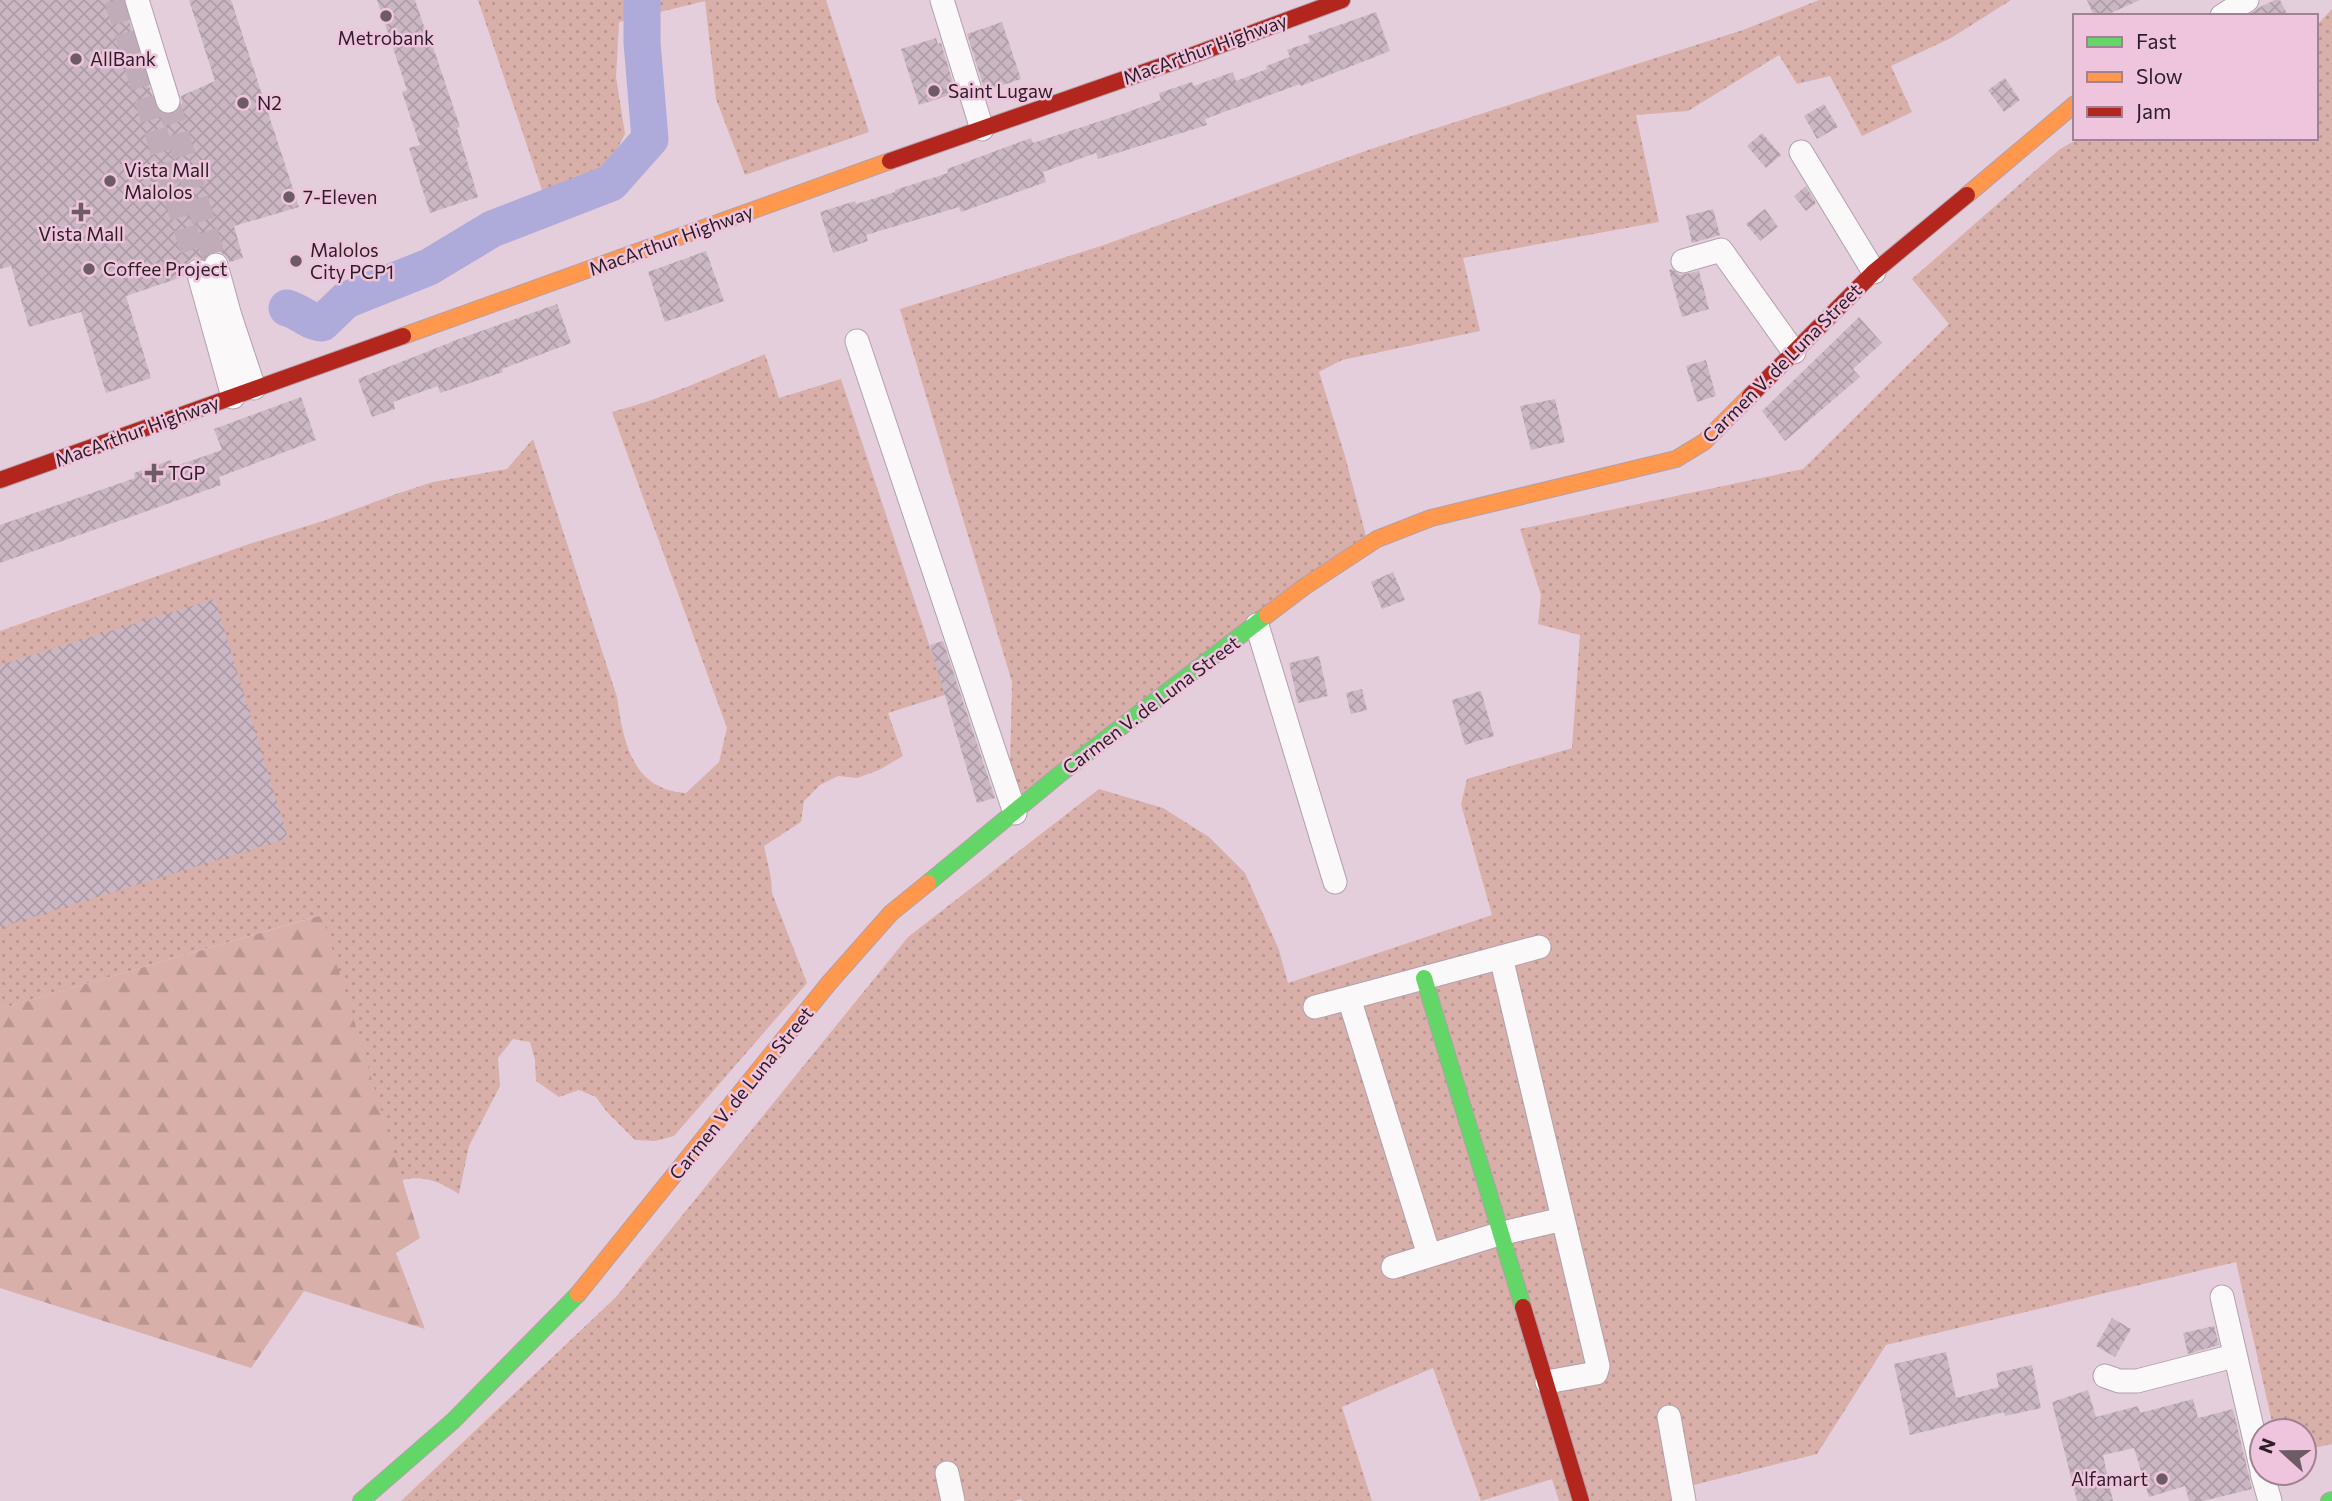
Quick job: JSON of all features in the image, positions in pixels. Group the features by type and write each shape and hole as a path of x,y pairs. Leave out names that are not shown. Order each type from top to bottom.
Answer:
{"main road":[{"name":"MacArthur Highway","path":"0,480 1342,0"},
{"name":"Carmen V. de Luna Street","path":"361,1501 453,1421 573,1300 829,983 891,913 1060,774 1304,587 1377,539 1431,518 1676,459 1703,442 1874,272 2073,106"},
{"path":"1424,978 1581,1501"}],"street":[{"path":"137,0 168,101"},
{"path":"942,0 982,129"},
{"path":"2225,14 2247,0"},
{"path":"1801,152 1874,272"},
{"path":"1683,261 1721,250 1794,352"},
{"path":"207,268 230,316 243,392"},
{"path":"857,341 1015,813"},
{"path":"1257,625 1335,882"},
{"path":"1315,1006 1539,947"},
{"path":"1501,957 1598,1366 1595,1373 1547,1382"},
{"path":"1349,998 1429,1255"},
{"path":"1393,1267 1500,1234 1563,1219"},
{"path":"2222,1297 2249,1417"},
{"path":"2105,1376 2119,1381 2137,1381 2234,1356"},
{"path":"1669,1418 1684,1501"},
{"path":"947,1473 953,1501"}],"green space":[{"path":"478,0 826,0 869,132 745,175 716,99 705,1 619,22 616,77 625,134 609,164 544,196"},
{"path":"1819,0 2011,0 1951,38 1891,66 1912,112 1862,136 1830,76 1797,84 1779,55 1688,111 1636,115 1659,222 1463,258 1480,331 1342,360 1319,372 1366,536 1025,800 1010,768 1012,682 900,309 1101,246 1371,149 1743,30"},
{"path":"2332,9 2332,1444 2318,1447 2318,1417 2271,1417 2236,1262 1886,1345 1817,1454 1678,1489 1675,1501 1559,1501 1552,1479 1481,1501 1433,1368 1342,1407 1372,1501 401,1501 616,1297 908,937 1099,789 1163,808 1209,837 1245,873 1279,950 1288,983 1492,915 1461,804 1467,779 1572,748 1580,635 1538,624 1541,595 1520,529 1803,469 1949,324 1912,279 2060,149 2076,140 2318,140 2318,24"},
{"path":"765,354 779,398 841,379 948,694 888,713 903,756 879,770 857,778 838,776 820,785 804,801 801,822 764,846 772,893 807,983 674,1136 655,1141 635,1140 596,1097 579,1090 559,1097 536,1081 535,1060 530,1042 513,1039 498,1058 500,1086 469,1146 459,1194 432,1181 418,1178 402,1180 321,915 0,1009 0,631 433,482 507,469 533,439 617,697 627,746 642,773 653,783 668,790 686,793 719,762 727,728 612,412 671,393"},
{"path":"322,915 420,1238 396,1253 425,1329 304,1291 251,1368 0,1288 0,1009"}],"building":[{"name":"Vista Mall Malolos","path":"0,0 123,0 155,105 159,112 166,115 179,110 181,96 215,81 189,0 231,0 299,207 234,226 243,258 230,262 220,252 212,252 204,259 195,257 184,268 185,276 126,296 151,378 106,393 81,312 29,327 11,266 0,269"},
{"path":"377,0 415,0 460,127 457,128 478,197 430,213 409,148 420,145 402,92 407,90"},
{"path":"2087,0 2140,0 2108,14 2093,14"},
{"path":"2280,0 2287,14 2250,14 2258,8"},
{"path":"1376,12 1390,51 1301,86 1300,84 1205,119 1207,125 1098,159 1096,153 1043,172 1046,182 961,212 959,207 866,235 868,241 833,253 820,212 895,192 948,173 947,169 1031,138 1033,143 1125,113 1161,100 1159,93 1192,82 1194,86 1233,72 1236,81 1290,57 1287,50 1310,42 1308,36"},
{"path":"1002,22 1021,79 985,91 967,34"},
{"path":"936,38 938,44 941,43 956,93 919,105 901,49"},
{"path":"2005,78 2020,100 2004,112 1988,90"},
{"path":"1824,104 1838,127 1817,139 1804,116"},
{"path":"1762,133 1781,155 1766,168 1747,146"},
{"path":"1806,186 1816,203 1806,211 1794,196"},
{"path":"1713,209 1720,235 1692,243 1686,216"},
{"path":"1765,209 1778,227 1760,241 1746,224"},
{"path":"706,251 724,301 665,322 648,272"},
{"path":"1672,269 1680,275 1699,271 1709,309 1682,317 1669,270"},
{"path":"557,304 571,343 502,369 503,372 440,393 438,386 393,402 395,409 372,417 358,379"},
{"path":"1859,317 1882,343 1853,369 1860,377 1785,441 1762,411"},
{"path":"1706,360 1716,396 1697,402 1686,366"},
{"path":"301,397 316,440 219,477 221,485 0,563 0,525 135,478 134,473 171,460 173,467 222,450 214,429"},
{"path":"1555,399 1565,442 1531,450 1520,406"},
{"path":"1393,572 1405,600 1382,609 1371,582"},
{"path":"215,599 288,838 0,927 0,665"},
{"path":"943,641 995,798 977,803 930,645"},
{"path":"1319,656 1328,696 1298,703 1289,663"},
{"path":"1362,689 1367,710 1351,714 1346,693"},
{"path":"1481,691 1494,736 1465,745 1452,700"},
{"path":"2112,1318 2131,1329 2115,1357 2096,1346"},
{"path":"2214,1326 2219,1345 2188,1354 2183,1333"},
{"path":"1946,1352 1956,1398 1999,1387 1996,1373 2032,1365 2041,1408 2005,1416 2004,1412 1910,1435 1894,1364"},
{"path":"2088,1390 2096,1417 2138,1406 2140,1413 2193,1399 2198,1418 2233,1409 2248,1472 2248,1487 2252,1489 2203,1501 2189,1501 2185,1486 2149,1497 2134,1448 2103,1455 2113,1501 2077,1501 2052,1402"}],"waterway":[{"path":"287,308 322,323 346,300 429,267 492,229 611,183 650,139 642,42 642,0"}],"tunnel":[{"path":"116,0 198,271"},
{"path":"168,101 216,265"}],"traffic: fast":[{"path":"928,883 1060,774 1267,615"},
{"path":"1424,978 1523,1307"},
{"path":"361,1501 453,1421 578,1294"}],"traffic: slow":[{"path":"1967,195 2073,106"},
{"path":"403,336 890,161"},
{"path":"1267,615 1377,539 1431,518 1676,459 1704,442 1750,396"},
{"path":"578,1294 829,983 891,913 928,883"}],"traffic: jam":[{"path":"890,161 1342,0"},
{"path":"1750,396 1874,272 1967,195"},
{"path":"0,480 403,336"},
{"path":"1523,1307 1581,1501"}],"place":[{"name":"Metrobank","path":"386,16"},
{"name":"AllBank","path":"76,59"},
{"name":"Saint Lugaw","path":"934,91"},
{"name":"N2","path":"243,103"},
{"name":"Vista Mall Malolos","path":"110,181"},
{"name":"7-Eleven","path":"289,197"},
{"name":"Vista Mall","path":"81,212"},
{"name":"Malolos City PCP1","path":"296,261"},
{"name":"Coffee Project","path":"89,269"},
{"name":"TGP","path":"154,473"},
{"name":"Alfamart","path":"2162,1479"}]}
